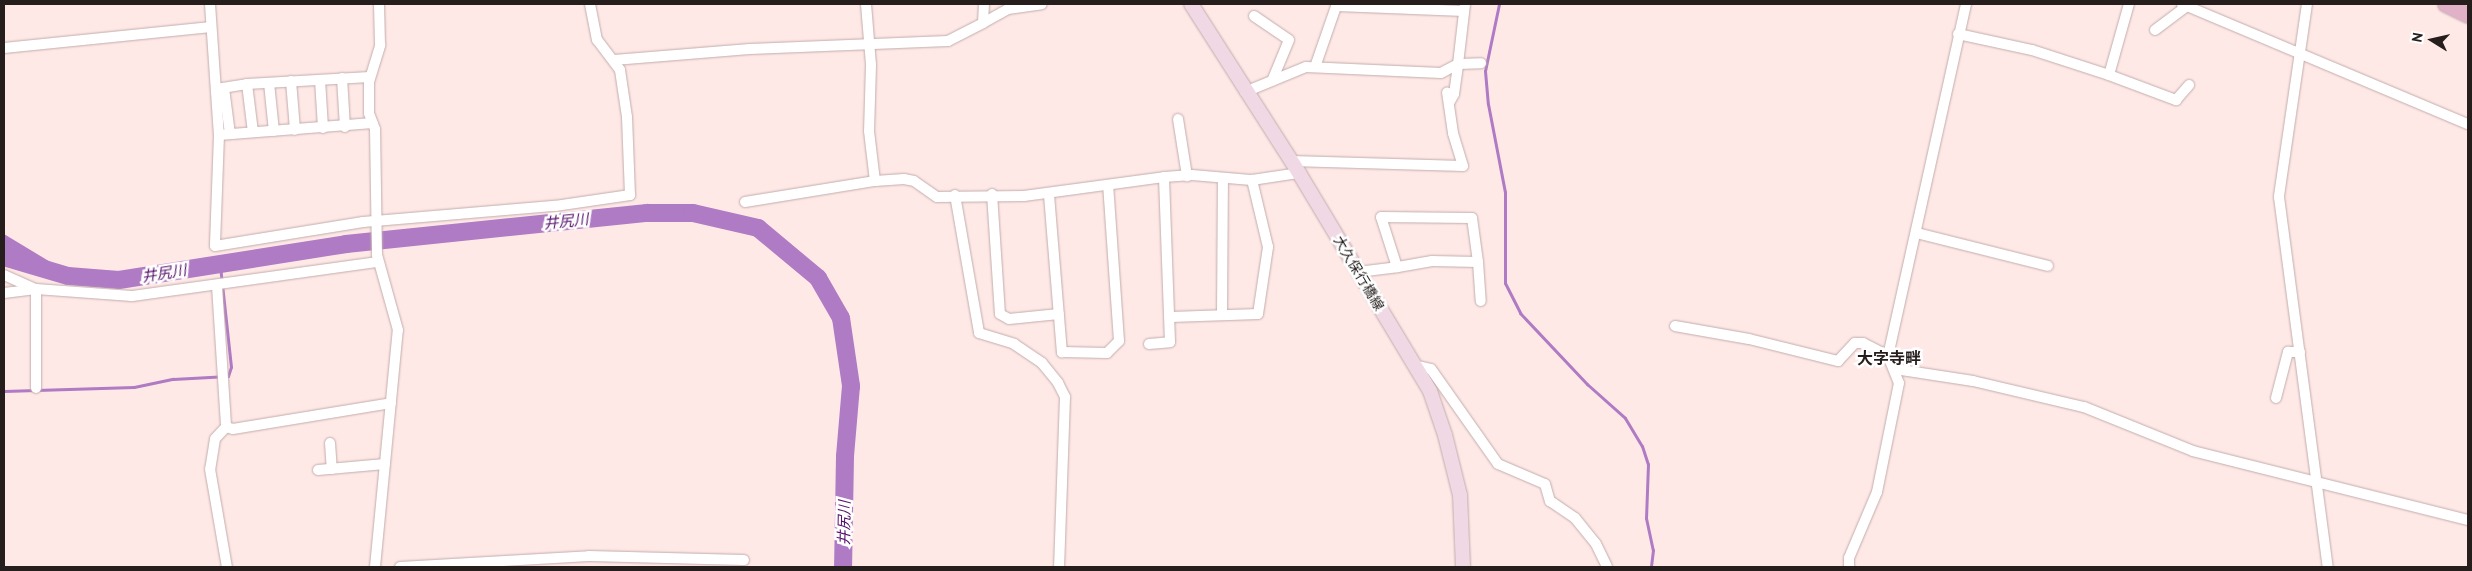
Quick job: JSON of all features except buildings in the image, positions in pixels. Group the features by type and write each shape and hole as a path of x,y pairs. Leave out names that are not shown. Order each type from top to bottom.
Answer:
{"main road":[{"name":"大久保行橋線","path":"1191,4 1245,92 1299,173 1430,392 1450,452 1460,495 1463,567"},
{"path":"2445,4 2468,15"}],"street":[{"path":"210,4 224,135 215,246 376,223 555,206 630,195 627,117 620,70 597,40 590,4"},
{"path":"375,567 398,330 386,281 377,258 370,77 380,46 379,4"},
{"path":"866,4 870,43 869,131 875,180"},
{"path":"983,23 984,4"},
{"path":"614,60 870,43 948,42 1008,10 1042,4"},
{"path":"1888,356 1966,4"},
{"path":"2109,75 2129,4"},
{"path":"2307,4 2298,54 2279,197 2328,567"},
{"path":"1290,161 1463,166 1448,98 1454,94 1465,8 1337,5 1315,67"},
{"path":"2155,30 2189,5 2298,54 2468,124"},
{"path":"1254,16 1289,40 1272,81"},
{"path":"4,48 211,27"},
{"path":"1958,34 2032,50 2109,75 2176,100 2188,85"},
{"path":"1245,92 1315,67 1441,72 1458,64 1481,63"},
{"path":"220,88 247,84 370,77"},
{"path":"342,78 345,127"},
{"path":"320,80 323,128"},
{"path":"291,81 296,130"},
{"path":"269,83 274,131"},
{"path":"247,84 252,132"},
{"path":"1178,119 1187,176"},
{"path":"224,135 345,127 373,123"},
{"path":"745,202 875,180 904,179 914,181 937,197 992,194 1050,195 1164,177 1187,176 1252,180 1299,173"},
{"path":"1149,344 1170,342 1171,317 1164,177"},
{"path":"1222,315 1223,178"},
{"path":"1171,317 1258,314 1268,247 1252,180"},
{"path":"1050,195 1062,352 1107,353 1119,341 1108,185"},
{"path":"992,194 1000,314 1009,319 1059,314"},
{"path":"955,195 979,333 1014,344 1042,363 1058,383 1064,397 1060,567"},
{"path":"1397,267 1381,217 1472,218 1478,262 1480,300"},
{"path":"1916,233 2048,266"},
{"path":"4,293 36,289 132,296 217,286 377,258"},
{"path":"1358,272 1432,261 1478,262"},
{"path":"4,275 36,289"},
{"path":"217,286 226,427 213,445 210,469 227,567"},
{"path":"36,289 36,388"},
{"path":"1675,326 1750,338 1838,361 1855,343 1863,343 1888,356 1899,382 1877,492 1849,558 1848,567"},
{"path":"2276,398 2288,352 2300,352"},
{"path":"1414,366 1431,369 1498,464 1545,484 1550,501 1575,518 1596,544 1607,567"},
{"path":"1895,369 1973,381 2084,407 2193,451 2468,520"},
{"path":"226,427 233,429 392,403"},
{"path":"330,443 332,469"},
{"path":"318,470 385,464"},
{"path":"400,567 589,556 744,560"}],"shaded area":[{"path":"4,234 52,263 57,276 4,256"}],"waterway":[{"path":"1499,4 1485,71 1488,104 1505,192 1505,283 1520,313 1587,384 1625,418 1642,446 1648,464 1646,518 1653,550 1651,567"},
{"name":"井尻川","path":"4,257 68,276 119,280 346,244 647,213 693,213 758,228 818,278 841,318 851,386 845,456 843,567"},
{"path":"4,391 134,387 173,379 228,376 231,367 220,266"}],"district":[{"name":"大字寺畔","path":"1889,358"}]}
